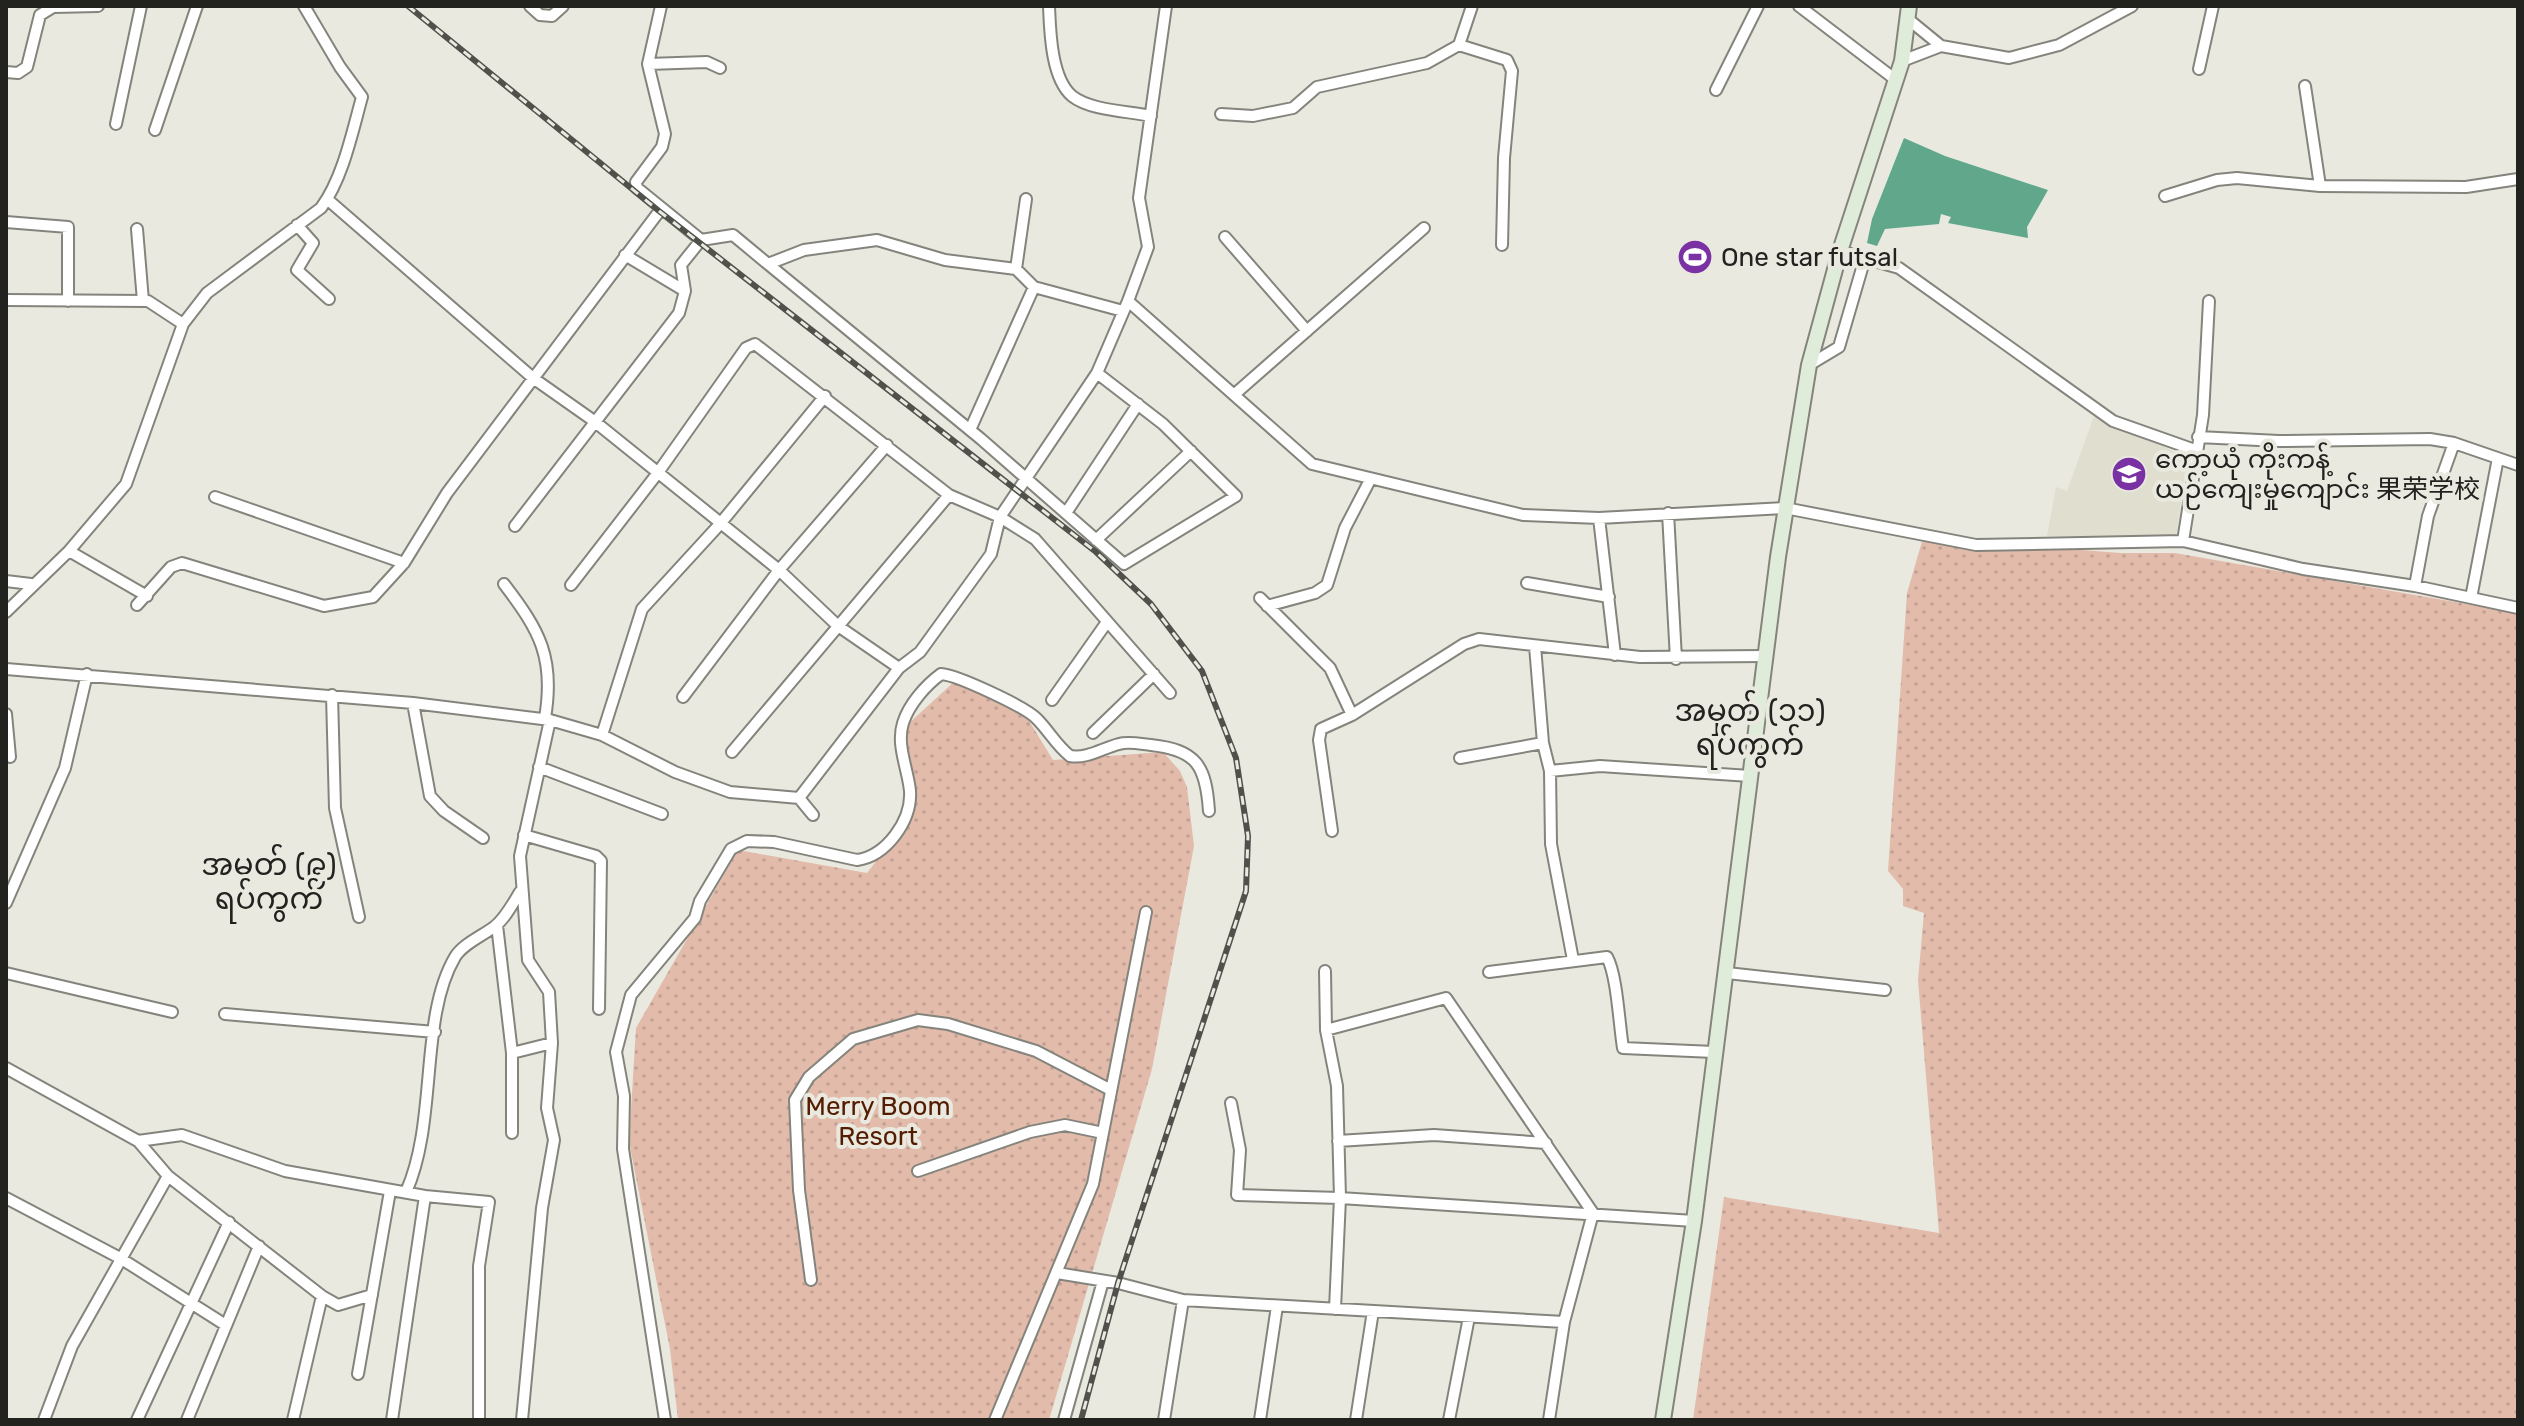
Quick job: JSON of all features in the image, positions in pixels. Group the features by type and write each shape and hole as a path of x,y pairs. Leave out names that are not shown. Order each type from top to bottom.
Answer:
{"main road":[{"path":"1663,1420 1694,1221 1785,508 1809,365 1840,251 1902,61 1909,13"}],"street":[{"path":"6,72 18,73 27,67 40,15 53,7 98,6"},
{"path":"116,124 141,6"},
{"path":"155,130 197,6"},
{"path":"6,612 31,584 69,551 126,484 183,324 207,293 327,199 349,145 362,97 340,67 304,6"},
{"path":"530,6 540,15 552,16 563,6"},
{"path":"661,6 648,64 665,134 662,147 636,182 637,188 701,240"},
{"path":"1049,6 1058,73 1072,95 1094,105 1151,116"},
{"path":"799,798 899,668 920,652 991,554 1000,517 1097,373 1148,247 1139,198 1166,6"},
{"path":"1221,114 1253,116 1293,108 1317,87 1427,63 1459,45 1472,6"},
{"path":"1716,90 1758,6"},
{"path":"1799,6 1896,80"},
{"path":"1902,61 1941,46 2009,58 2059,45 2132,6"},
{"path":"2199,69 2213,6"},
{"path":"1909,13 1941,46"},
{"path":"1459,45 1507,60 1512,71 1504,158 1502,245"},
{"path":"648,64 707,62 720,68"},
{"path":"2305,86 2320,186"},
{"path":"2165,196 2217,180 2237,178 2320,186 2466,187 2518,179"},
{"path":"327,199 533,378 594,421 779,570 838,626 899,668"},
{"path":"1016,269 1026,199"},
{"path":"137,605 171,567 182,563 324,606 373,597 404,563 447,493 661,209"},
{"path":"6,222 68,227 68,301"},
{"path":"297,225 313,243 297,270 329,299"},
{"path":"1236,393 1424,228"},
{"path":"137,229 143,301"},
{"path":"515,526 679,313 685,291 681,265 701,240 733,235 970,430 1124,564 1236,496 1138,404 1097,373"},
{"path":"1225,237 1307,331"},
{"path":"768,264 804,250 877,240 945,260 1016,269 1034,287 1126,306 1236,393 1312,464 1523,515 1599,518 1785,508 1976,545 2183,541 2303,569 2415,586 2518,608"},
{"path":"1840,251 1899,268 2113,421 2195,450"},
{"path":"625,255 685,291"},
{"path":"1809,365 1839,347 1865,258"},
{"path":"970,430 1034,287"},
{"path":"6,300 143,301 163,308 183,324"},
{"path":"2183,541 2195,450 2203,415 2209,301"},
{"path":"571,585 657,474 746,348 755,344 949,495 1000,517 1035,539 1170,693"},
{"path":"602,735 642,609 720,524 825,396"},
{"path":"1066,513 1138,404"},
{"path":"2198,437 2279,441 2430,439 2454,443 2518,465"},
{"path":"2415,586 2428,516 2454,443"},
{"path":"683,697 779,570 887,445"},
{"path":"1096,540 1191,451"},
{"path":"2471,598 2498,458"},
{"path":"1352,715 1330,668 1264,602 1315,593 1327,585 1345,528 1370,480"},
{"path":"732,752 949,495"},
{"path":"215,497 404,563"},
{"path":"1668,513 1676,659"},
{"path":"1599,518 1615,655"},
{"path":"69,551 147,596"},
{"path":"6,581 31,584"},
{"path":"1527,583 1609,597"},
{"path":"504,584 537,627 543,644 549,695 539,767 520,856 520,892 528,960 549,992 552,1043 547,1108 554,1140 542,1208 522,1420"},
{"path":"1052,700 1107,622"},
{"path":"1332,831 1319,740 1321,729 1352,715 1464,644 1479,639 1676,659 1765,656"},
{"path":"1535,646 1543,743 1550,771 1551,844 1573,960"},
{"path":"6,669 332,695 547,719 602,735 675,772 730,792 799,798 813,815"},
{"path":"6,903 65,768 87,674"},
{"path":"665,1420 623,1149 624,1096 616,1052 631,995 695,918 700,901 731,849 747,841 774,842 857,860 869,859 887,847 907,809 910,795 902,746 903,722 925,687 941,674 968,679 982,691 1026,710 1070,756 1078,757 1122,743 1174,748 1192,756 1204,778 1209,811"},
{"path":"1093,733 1154,674"},
{"path":"332,695 335,808 359,917"},
{"path":"413,703 430,796 444,811 483,838"},
{"path":"6,714 10,757"},
{"path":"1460,758 1543,743"},
{"path":"1550,771 1600,766 1750,776"},
{"path":"539,767 662,814"},
{"path":"524,835 596,856 601,861 599,1009"},
{"path":"406,1192 417,1168 425,1131 435,1032 443,991 456,955 497,925 520,892"},
{"path":"995,1420 1093,1184 1146,912"},
{"path":"497,925 512,1053 512,1133"},
{"path":"1489,972 1607,957 1616,972 1614,996 1623,1048 1714,1052"},
{"path":"1325,971 1326,1030 1337,1086 1340,1198 1335,1309"},
{"path":"6,973 172,1012"},
{"path":"1727,973 1885,990"},
{"path":"1326,1030 1386,1016 1441,996 1446,998 1593,1213 1564,1322 1549,1420"},
{"path":"225,1014 435,1032"},
{"path":"811,1280 799,1190 795,1100 809,1077 853,1039 918,1020 948,1024 1036,1051 1111,1090"},
{"path":"512,1053 552,1043"},
{"path":"6,1068 138,1141 168,1176 322,1296 338,1305 372,1295"},
{"path":"1231,1103 1240,1150 1237,1195 1340,1198 1694,1221"},
{"path":"918,1171 1030,1132 1065,1125 1103,1133"},
{"path":"138,1141 182,1135 285,1171 390,1191 489,1202 479,1266 479,1420"},
{"path":"1338,1141 1434,1135 1546,1143"},
{"path":"44,1420 72,1346 168,1176"},
{"path":"358,1374 390,1191"},
{"path":"392,1420 425,1196"},
{"path":"6,1198 120,1258 224,1324"},
{"path":"137,1420 229,1222"},
{"path":"187,1420 224,1324 259,1246"},
{"path":"1057,1273 1183,1300 1564,1322"},
{"path":"1064,1420 1103,1281"},
{"path":"293,1420 322,1296"},
{"path":"1164,1420 1183,1300"},
{"path":"1260,1420 1277,1306"},
{"path":"1356,1420 1373,1311"},
{"path":"1449,1420 1469,1317"}],"shaded area":[{"path":"1904,138 1945,156 2048,190 2027,227 2028,238 1948,223 1951,217 1941,214 1939,224 1885,229 1877,246 1867,243 1872,219"},
{"name":"ကော့ယုံ ကိုးကန့် ယဉ်ကျေးမှုကျောင်း 果荣学校","path":"2094,416 2183,455 2187,461 2176,536 2047,536 2056,487 2067,491"}],"green space":[{"path":"1923,538 2121,553 2175,553 2518,613 2518,1420 1693,1420 1724,1197 1939,1233 1918,980 1924,913 1903,906 1903,889 1888,871 1907,593"},
{"name":"Merry Boom Resort","path":"955,681 1026,716 1053,760 1163,752 1180,771 1187,787 1194,846 1152,1069 1049,1420 678,1420 670,1349 629,1142 636,1028 738,850 867,873 902,828 908,724"}],"railway":[{"path":"408,6 659,211 1096,552 1151,604 1202,671 1236,758 1248,836 1246,891 1118,1283 1081,1420"}],"place":[{"name":"One star futsal","path":"1695,257"},
{"name":"ကော့ယုံ ကိုးကန့် ယဉ်ကျေးမှုကျောင်း 果荣学校","path":"2129,474"}],"district":[{"name":"အမှတ် (၁၁) ရပ်ကွက်","path":"1750,728"},
{"name":"အမှတ် (၉) ရပ်ကွက်","path":"269,882"}]}
